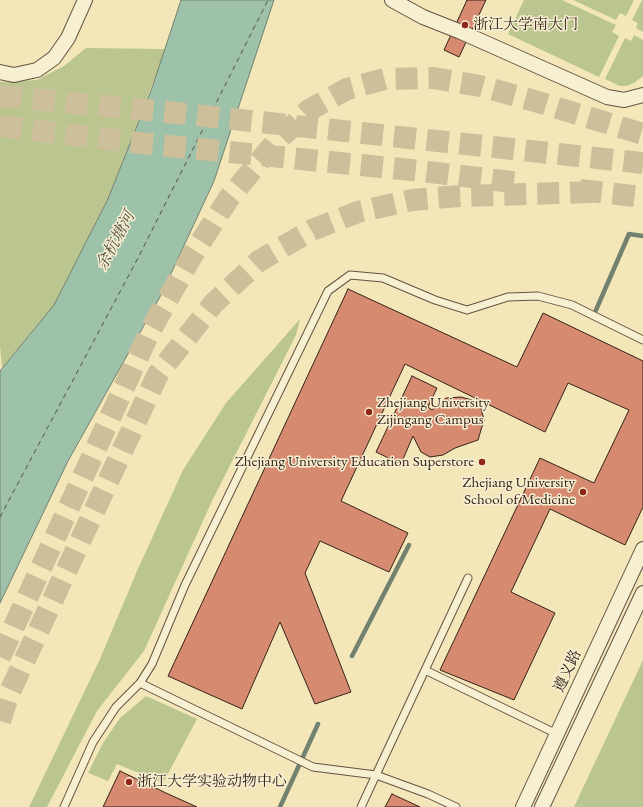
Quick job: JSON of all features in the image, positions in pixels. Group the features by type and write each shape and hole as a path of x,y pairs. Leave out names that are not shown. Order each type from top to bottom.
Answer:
{"street":[{"path":"0,72 14,75 36,70 54,58 68,38 85,0"},
{"path":"392,0 423,17 461,32 607,97 624,100 643,95"},
{"name":"遵义路","path":"523,807 643,549"},
{"path":"627,583 643,590"},
{"path":"542,807 642,601 621,596"},
{"path":"548,754 564,761"}],"lane":[{"path":"64,807 93,742 116,707 140,683 152,664 185,585 328,291 350,275 383,278 435,300 467,310 508,297 538,296 572,305 643,340"},
{"path":"361,807 468,578"},
{"path":"425,670 557,734"},
{"path":"140,683 313,767 376,775 428,794 456,807"}],"shaded area":[{"path":"524,0 562,0 616,25 612,32 619,36 599,77 508,34"},
{"path":"573,0 634,0 626,16 620,13 616,20"},
{"path":"642,0 643,32 636,28 638,23 632,20"},
{"path":"634,35 643,40 643,76 634,83 627,86 620,86 605,79 625,38 631,41"},
{"path":"86,48 166,49 108,199 54,305 2,368 0,345 0,82 37,80 64,66"},
{"path":"300,319 296,335 212,501 144,651 97,711 47,807 29,807 100,659 137,571 183,470 226,403"},
{"path":"643,660 643,807 574,807"},
{"path":"146,696 197,719 163,783 117,764 108,781 88,773 103,743 120,718"}],"water":[{"name":"余杭塘河","path":"181,0 274,0 214,181 161,295 68,461 0,603 0,371 54,305 108,199 152,88"}],"building":[{"name":"浙江大学南大门","path":"467,0 486,0 459,57 444,50"},
{"name":"Zhejiang University School of Medicine","path":"348,289 517,367 543,313 643,361 643,507 625,545 550,509 511,592 555,613 514,700 440,670 540,458 594,483 629,410 568,383 545,432 405,364 341,501 408,533 389,572 320,541 305,573 351,692 315,704 280,622 242,709 168,676"},
{"path":"412,376 437,388 428,407 432,410 446,398 461,397 472,400 481,408 484,420 478,440 455,448 443,455 430,457 421,452 413,436 401,464 376,452"},
{"name":"浙江大学实验动物中心","path":"120,771 166,793 197,807 103,807"},
{"path":"392,794 420,807 385,807"}],"waterway":[{"path":"596,310 629,234 643,236"},
{"path":"352,656 409,545"},
{"path":"280,807 318,724"}],"ferry route":[{"path":"0,517 138,258 268,0"}],"tunnel":[{"path":"0,657 149,333 193,254 229,198 274,144 309,110 347,89 385,79 433,78 480,86 643,134"},
{"path":"0,96 157,111 643,163"},
{"path":"0,126 149,144 421,171 520,183"},
{"path":"580,190 643,197"},
{"path":"0,721 8,696 158,374 213,304 259,261 312,230 358,212 412,200 460,196 595,192"}],"place":[{"name":"浙江大学南大门","path":"465,25"},
{"name":"Zhejiang University Zijingang Campus","path":"369,412"},
{"name":"Zhejiang University Education Superstore","path":"482,462"},
{"name":"Zhejiang University School of Medicine","path":"583,492"},
{"name":"浙江大学实验动物中心","path":"129,782"}]}
